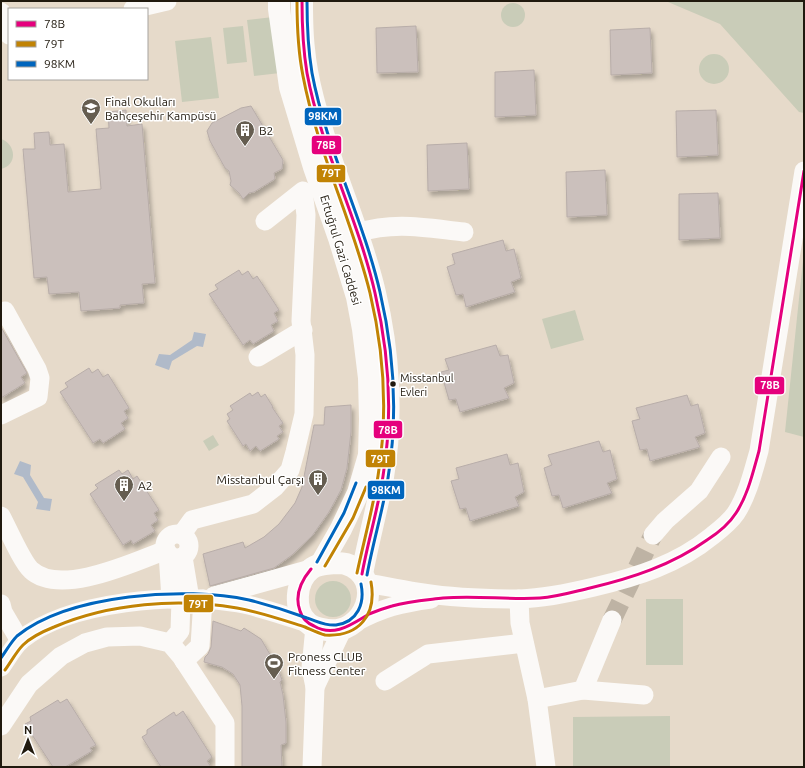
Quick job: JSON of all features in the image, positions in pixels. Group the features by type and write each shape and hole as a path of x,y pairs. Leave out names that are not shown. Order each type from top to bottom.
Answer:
{"main road":[{"name":"Ertuğrul Gazi Caddesi","path":"279,1 290,87 314,167 352,275 363,329 369,378 369,455 358,493 341,529 316,567"},
{"name":"Ertuğrul Gazi Caddesi","path":"302,1 304,50 311,87 328,150 357,233 375,293 385,351 389,411 383,476 364,579"},
{"path":"334,562 346,564 364,579 368,595 367,602 363,613 349,626 329,631 311,625 300,614 298,592 302,580 316,567 334,562"}],"street":[{"path":"137,8 167,1"},
{"path":"1,12 8,33"},
{"path":"364,579 422,593 454,597 519,599 552,597 618,582 652,571 678,559 702,544 723,528 736,513 749,487 759,450 804,172"},
{"path":"1,516 30,570 44,578 59,580 98,575 172,553 188,551 190,543 186,536 182,534 192,520 253,504 275,487 290,470 296,452 304,414 305,355 302,314 306,215 303,191 265,221"},
{"path":"357,233 370,229 393,226 464,232"},
{"path":"1,415 38,396 40,378 37,369 5,311"},
{"path":"258,357 303,330"},
{"path":"653,535 665,521 699,491 721,457"},
{"path":"172,553 200,646 184,661"},
{"path":"186,599 316,567"},
{"path":"315,686 349,626 375,612 392,606 410,602 454,597"},
{"path":"170,643 180,631 186,599"},
{"path":"1,667 20,641 41,626 70,614 109,605 186,599 237,603 311,625 311,668 315,686 312,767"},
{"path":"519,599 520,623 537,699 546,767"},
{"path":"1,604 3,612 20,641"},
{"path":"583,690 612,620"},
{"path":"1,726 29,684 61,656 85,643 107,637 140,636 170,643 184,661 225,723 225,767"},
{"path":"386,681 428,654 524,643"},
{"path":"537,699 583,690 644,695"}],"green space":[{"path":"652,1 804,1 804,113 799,112 720,24 668,2"},
{"path":"513,3 522,6 525,15 522,24 513,27 504,24 501,15 504,6"},
{"path":"273,17 280,73 254,76 247,20"},
{"path":"243,26 247,62 227,64 223,28"},
{"path":"211,37 219,98 182,102 175,41"},
{"path":"714,54 725,58 729,69 725,80 714,84 703,80 699,69 703,58"},
{"path":"1,139 10,145 13,154 10,163 1,169"},
{"path":"804,251 804,437 785,432"},
{"path":"575,310 584,340 551,349 542,319"},
{"path":"213,435 219,445 209,451 203,441"},
{"path":"333,581 343,584 348,589 351,599 348,609 343,614 333,617 323,614 318,609 315,599 318,589 323,584"},
{"path":"646,599 683,599 683,665 646,665"},
{"path":"670,716 670,767 573,767 573,717"}],"water":[{"path":"194,332 206,334 203,347 197,346 172,361 169,370 155,365 159,354 170,355 192,340"},
{"path":"20,461 31,465 30,475 44,498 52,499 50,511 36,509 38,502 23,477 14,474"}],"building":[{"path":"416,26 418,72 377,73 376,28"},
{"path":"650,28 652,73 611,75 610,30"},
{"path":"534,70 536,115 495,117 495,72"},
{"name":"B2","path":"251,106 283,160 282,169 274,173 275,179 254,192 249,193 243,199 230,185 231,181 229,171 225,168 210,141 207,131 212,123 241,108"},
{"path":"126,110 127,126 142,124 155,283 142,284 144,303 120,305 120,308 81,311 79,292 49,294 47,277 34,278 23,149 35,149 34,133 49,132 50,145 64,144 68,192 101,189 96,129 109,128 108,112"},
{"path":"716,110 718,155 677,157 676,111"},
{"path":"467,143 469,189 428,191 427,145"},
{"path":"605,170 607,215 567,217 566,172"},
{"path":"718,193 720,238 679,240 679,194"},
{"path":"503,240 506,251 514,249 521,278 511,282 515,292 466,307 463,294 456,295 447,267 455,264 452,254"},
{"path":"239,270 242,275 248,271 253,279 257,276 279,310 274,313 278,321 271,325 274,331 253,344 250,340 243,345 209,294 218,289 215,285"},
{"path":"1,327 27,373 21,377 25,383 1,398"},
{"path":"496,345 500,356 508,355 514,383 504,388 509,398 460,412 456,399 449,400 441,372 449,370 445,359"},
{"path":"89,368 92,373 98,369 103,377 108,374 129,408 124,411 128,418 121,423 125,429 103,443 100,439 93,443 60,392 68,387 65,383"},
{"path":"258,392 261,397 265,394 283,423 279,426 283,432 277,436 279,439 260,451 256,446 250,451 246,444 243,446 227,421 230,419 227,414 233,410 230,406 250,393 252,396"},
{"path":"687,395 691,406 698,404 705,433 695,437 700,447 650,461 647,449 640,450 632,421 640,419 636,408"},
{"name":"Misstanbul Çarşı","path":"351,405 351,432 347,468 341,490 329,512 312,536 292,555 274,568 210,586 203,554 243,542 245,548 264,537 279,524 295,503 302,487 314,425 324,425 325,407"},
{"path":"599,441 603,452 610,450 617,479 607,483 612,493 563,508 559,495 552,496 544,468 552,465 548,455"},
{"path":"507,454 510,465 518,463 524,492 515,497 519,506 470,521 466,508 460,509 451,481 459,479 456,468"},
{"name":"A2","path":"119,470 122,474 128,470 133,479 137,476 159,510 154,513 158,520 151,525 155,531 133,544 131,540 123,545 90,494 98,488 95,485"},
{"path":"213,621 241,631 244,628 261,639 278,668 282,680 280,682 286,722 286,743 281,745 282,767 242,767 242,706 240,685 233,674 222,667 204,662 205,657 211,647"},
{"path":"67,699 96,745 90,748 92,751 65,767 53,767 25,724 31,721 30,717 58,700 60,703"},
{"path":"183,711 212,757 207,761 211,767 161,767 142,737 147,734 147,730 174,712 176,716"}],"tunnel":[{"path":"612,620 653,535"}],"transit line":[{"name":"79T","path":"297,1 300,57 309,104 363,266 379,338 384,407 381,453 374,500 357,573"},
{"name":"78B","path":"302,1 305,55 313,101 330,156 368,265 384,338 389,408 386,453 381,488 362,574"},
{"name":"98KM","path":"307,1 310,55 318,101 335,156 373,264 389,338 394,408 391,455 386,490 367,575"},
{"name":"78B","path":"311,569 304,578 300,588 298,594 298,605 305,620 314,626 329,631 343,628 369,614 398,604 455,597 546,597 606,584 666,564 694,549 719,531 730,521 744,499 759,451 804,171"},
{"name":"98KM","path":"317,562 344,513 356,483"},
{"name":"79T","path":"325,566 353,518 366,487"},
{"name":"79T","path":"5,670 26,642 46,630 98,612 144,605 191,603 237,608 280,619 325,635 337,635 356,628 363,622 368,614 371,604 371,582"},
{"name":"98KM","path":"1,658 17,636 39,622 66,611 97,602 162,594 223,596 249,600 321,623 336,625 344,623 355,616 361,605 361,584"}],"place":[{"name":"Final Okulları Bahçeşehir Kampüsü","path":"91,125"},
{"name":"B2","path":"245,147"},
{"name":"Misstanbul Evleri","path":"393,384"},
{"name":"Misstanbul Çarşı","path":"318,496"},
{"name":"A2","path":"124,502"},
{"name":"Proness CLUB Fitness Center","path":"274,680"}]}
